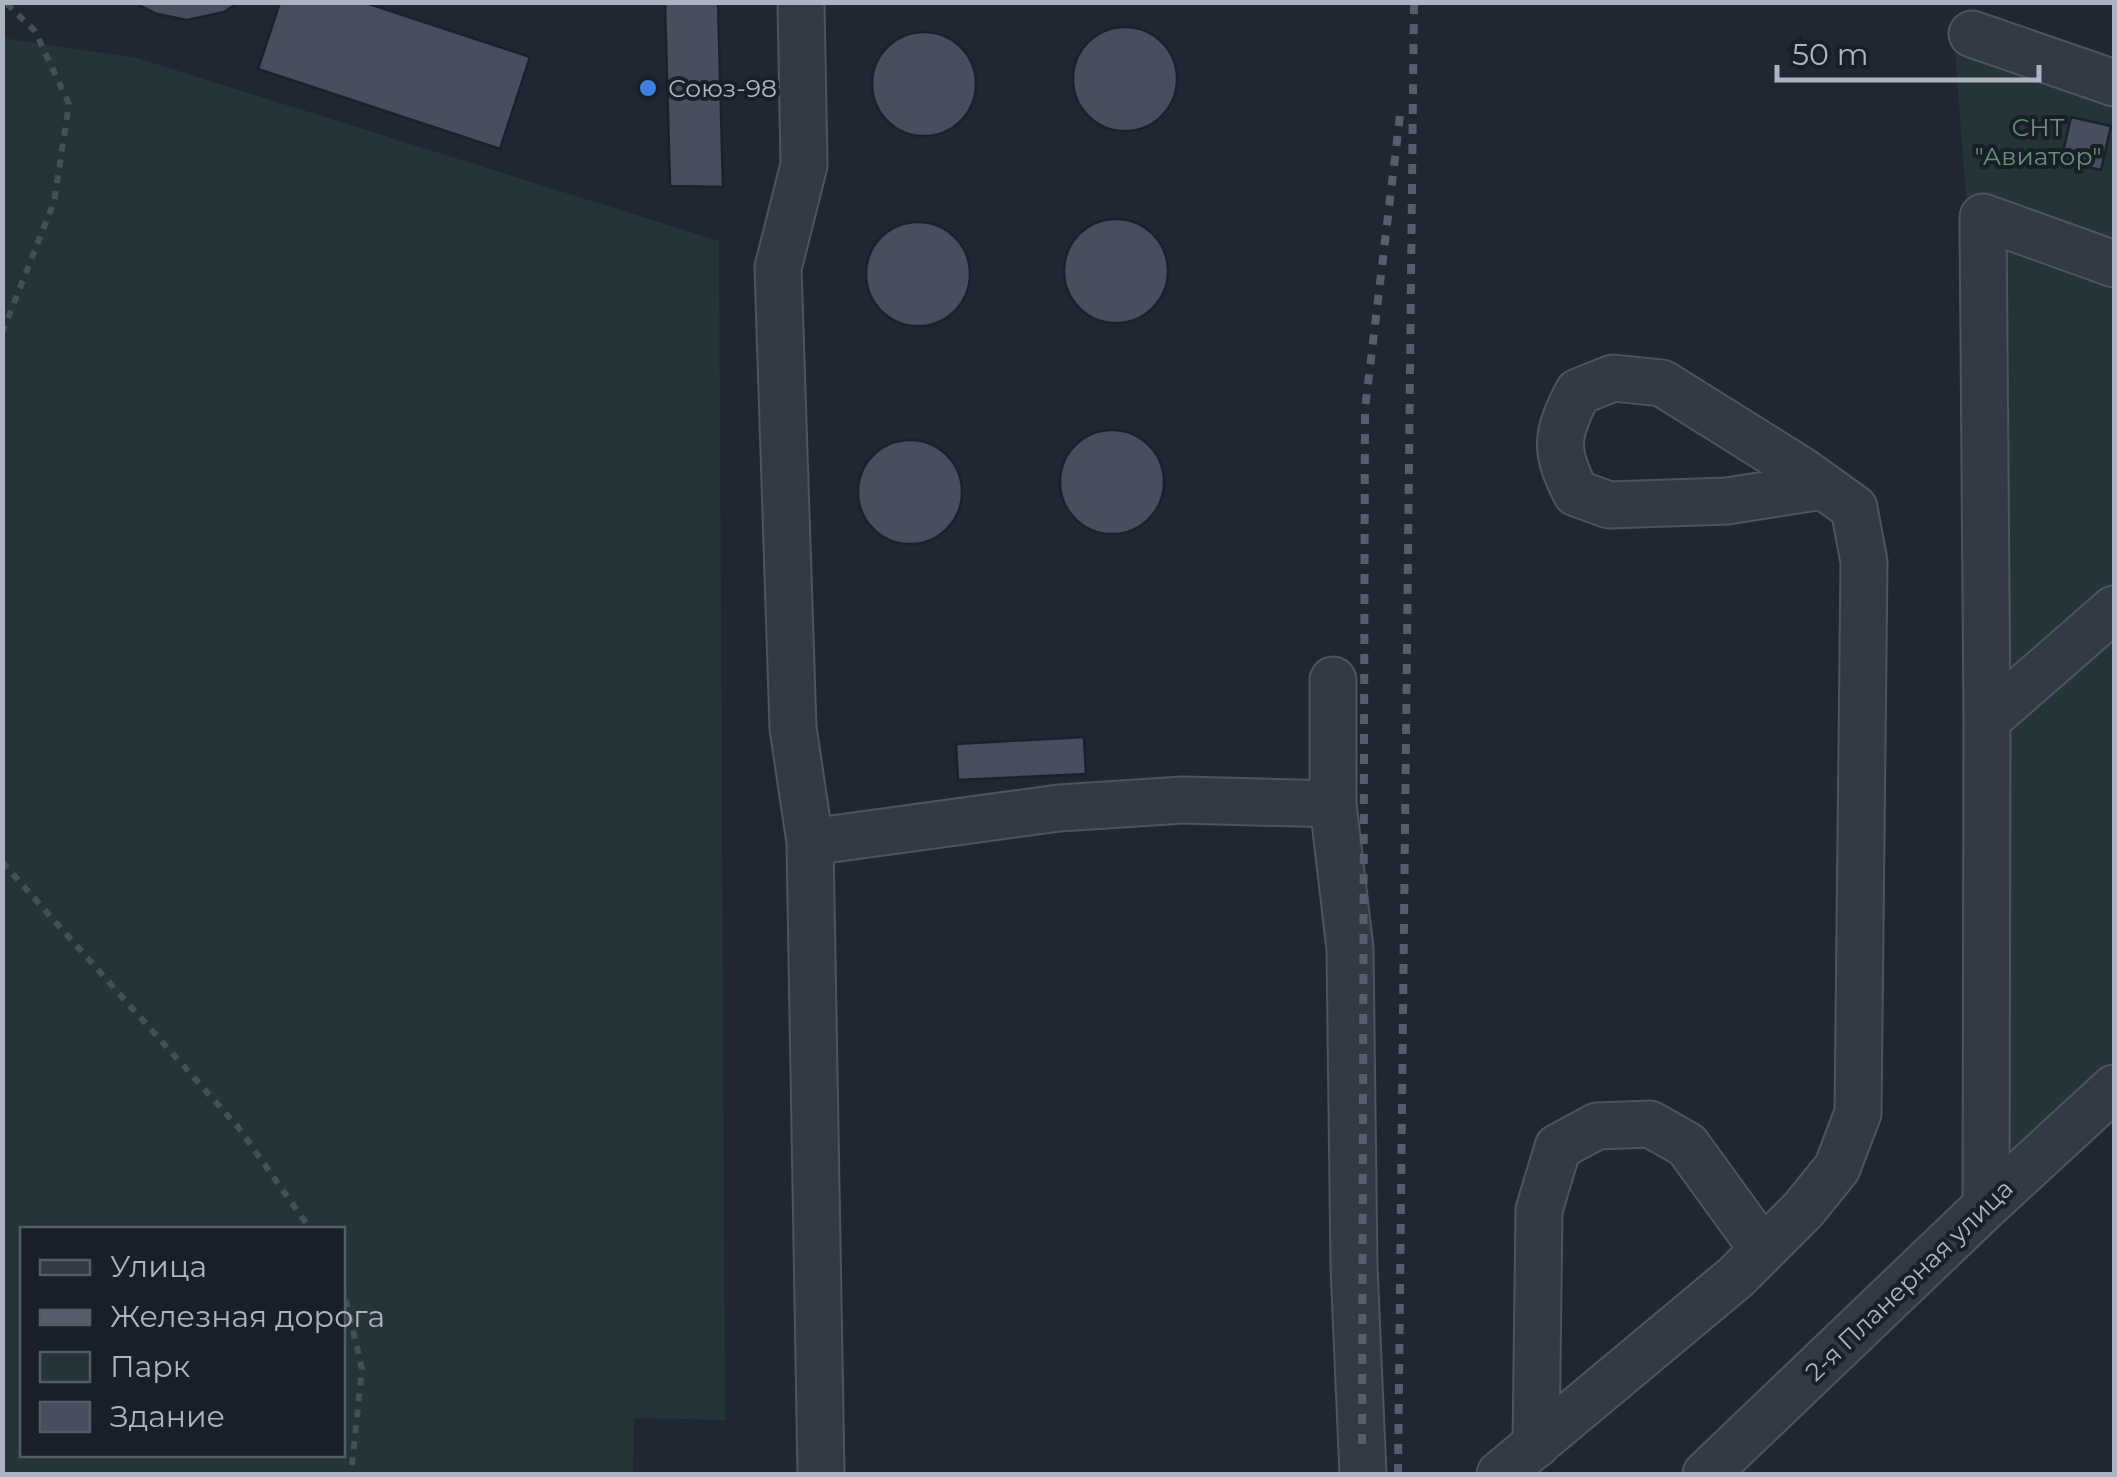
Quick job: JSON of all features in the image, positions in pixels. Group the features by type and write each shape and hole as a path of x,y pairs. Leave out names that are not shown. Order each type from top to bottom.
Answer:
{"street":[{"path":"802,3 804,165 778,268 793,728 810,842 820,1474"},
{"path":"1972,34 2114,83"},
{"path":"1986,1206 1984,217 2114,264"},
{"path":"1500,1474 1736,1277 1803,1210 1837,1168 1858,1113 1864,562 1854,508 1823,486 1662,384 1614,378 1578,392 1561,426 1561,464 1576,493 1609,505 1728,501 1823,486"},
{"path":"1988,720 2114,609"},
{"path":"1333,680 1333,804 1350,949 1354,1267 1362,1474"},
{"path":"810,842 1059,808 1183,800 1333,804"},
{"name":"2-я Планерная улица","path":"1706,1474 2114,1088"},
{"path":"1536,1445 1539,1210 1558,1147 1597,1126 1650,1124 1687,1145 1763,1250"}],"path":[{"path":"2,332 54,202 69,104 35,32 5,2"},
{"path":"2,862 238,1127 309,1227"},
{"path":"345,1297 362,1368 351,1474"}],"green space":[{"name":"СНТ \"Авиатор\"","path":"1953,25 2114,79 2114,1079 1970,1213 1972,275"},
{"path":"2,38 137,58 719,241 725,1420 634,1418 633,1474 3,1474"}],"building":[{"path":"133,2 239,2 224,12 187,20 157,14"},
{"path":"280,2 363,2 530,57 500,149 258,69"},
{"path":"665,2 718,2 723,187 670,186"},
{"path":"1125,27 1145,31 1162,42 1173,59 1177,79 1173,99 1162,116 1145,127 1125,131 1105,127 1088,116 1077,99 1073,79 1077,59 1088,42 1105,31"},
{"path":"924,32 944,36 967,55 976,84 972,104 953,127 924,136 904,132 881,113 872,84 876,64 895,41"},
{"path":"2071,117 2111,126 2101,170 2061,161"},
{"path":"1116,219 1136,223 1153,234 1164,251 1168,271 1164,291 1153,308 1136,319 1116,323 1096,319 1079,308 1068,291 1064,271 1068,251 1079,234 1096,223"},
{"path":"918,222 938,226 955,237 966,254 970,274 966,294 955,311 938,322 918,326 898,322 881,311 870,294 866,274 870,254 881,237 898,226"},
{"path":"1112,430 1132,434 1149,445 1160,462 1164,482 1160,502 1149,519 1132,530 1112,534 1092,530 1075,519 1064,502 1060,482 1064,462 1075,445 1092,434"},
{"path":"910,440 930,444 947,455 958,472 962,492 958,512 947,529 930,540 910,544 890,540 873,529 862,512 858,492 862,472 873,455 890,444"},
{"path":"1084,737 1086,774 958,780 956,744"}],"railway":[{"path":"1398,1474 1414,2"},
{"path":"1362,1444 1365,409 1401,107"}],"place":[{"name":"Союз-98","path":"648,88"}]}
